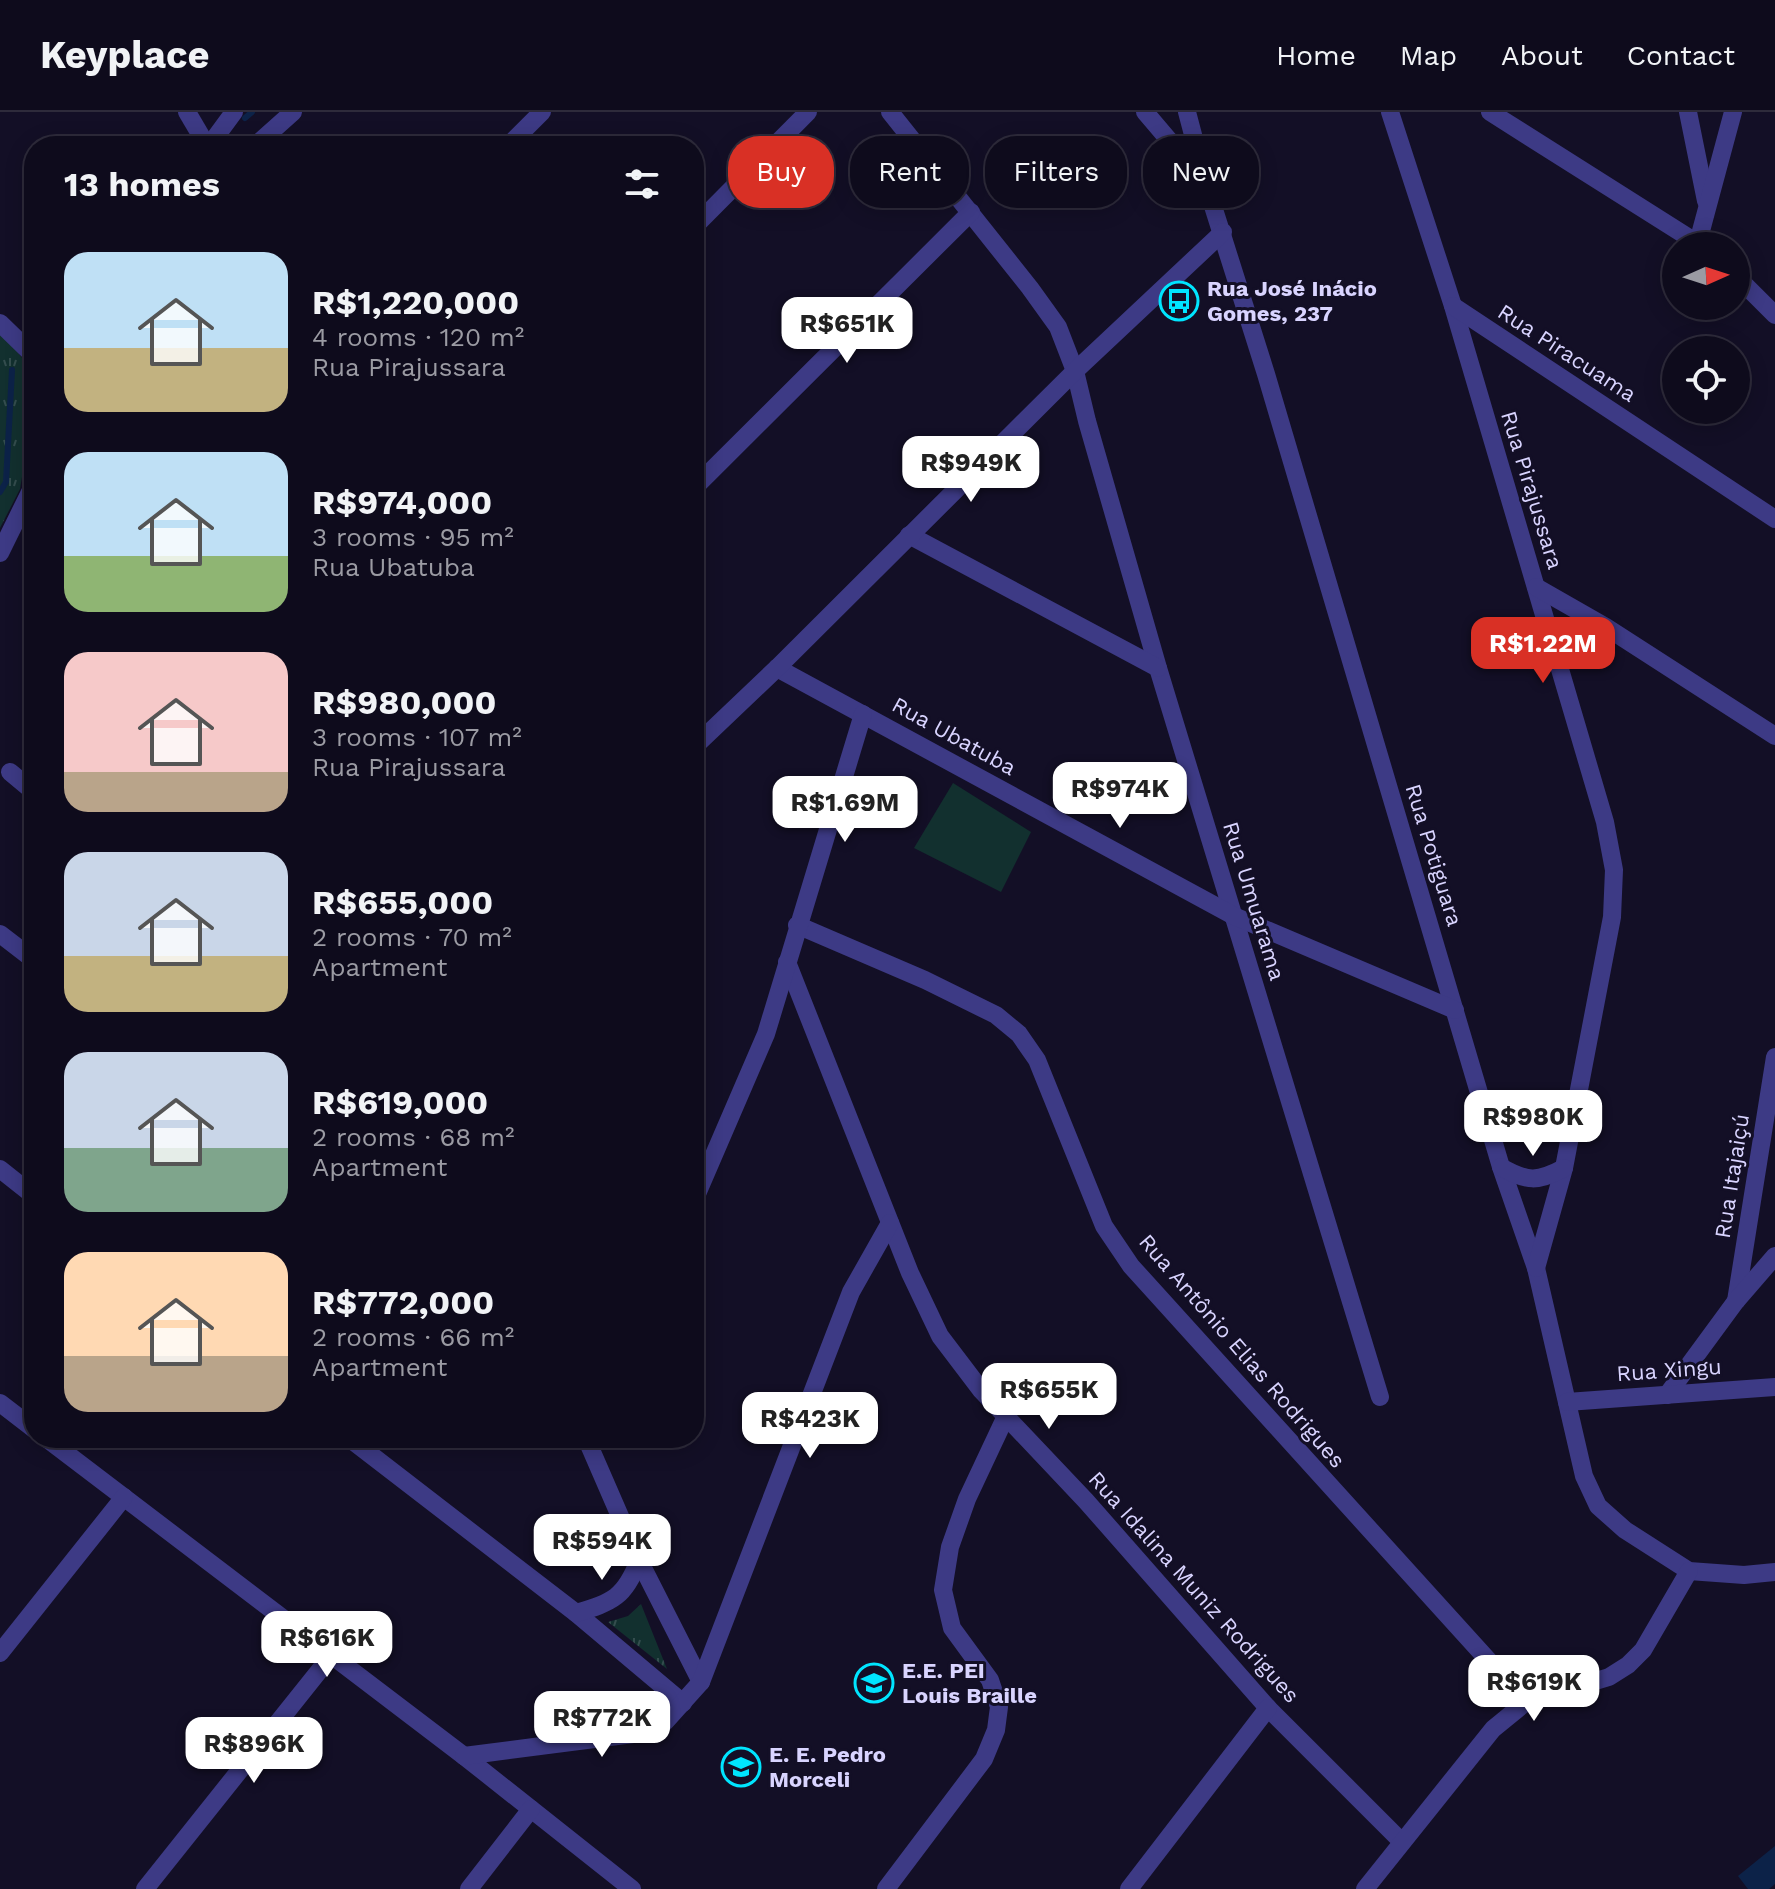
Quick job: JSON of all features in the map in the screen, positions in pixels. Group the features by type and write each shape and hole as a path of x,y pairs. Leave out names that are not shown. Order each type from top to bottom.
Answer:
{"street":[{"path":"187,112 202,136"},
{"path":"216,136 234,112"},
{"path":"266,136 293,112"},
{"path":"704,217 808,112"},
{"name":"Rua Umuarama","path":"890,112 1058,327 1075,371 1158,668 1380,1397"},
{"path":"1145,112 1165,136"},
{"name":"Rua Potiguara","path":"1187,112 1193,136"},
{"name":"Rua Pirajussara","path":"1390,112 1453,306 1605,822 1614,870 1612,917 1604,968 1564,1168 1536,1268"},
{"path":"1490,112 1681,232"},
{"path":"1690,112 1707,207"},
{"path":"1702,232 1733,112"},
{"path":"516,136 531,116"},
{"name":"Rua Potiguara","path":"1214,208 1501,1167 1536,1268 1584,1476 1598,1506 1625,1530 1689,1571"},
{"path":"704,478 971,212"},
{"path":"704,737 1075,371 1223,232"},
{"path":"1750,290 1775,315"},
{"name":"Rua Piracuama","path":"1453,306 1775,519"},
{"path":"0,323 24,346"},
{"path":"0,553 24,504"},
{"path":"909,535 1158,668"},
{"path":"1536,587 1618,635 1775,736"},
{"name":"Rua Ubatuba","path":"777,668 1234,916 1455,1010"},
{"path":"704,1178 766,1034 863,714"},
{"path":"10,772 24,784"},
{"name":"Rua Antônio Elias Rodrigues","path":"797,925 925,980 996,1015 1019,1034 1037,1060 1104,1226 1131,1266 1526,1702"},
{"path":"0,934 24,952"},
{"name":"Rua Idalina Muniz Rodrigues","path":"787,962 910,1273 940,1336 981,1390 1096,1512 1268,1708 1402,1842"},
{"name":"Rua Itajaiçú","path":"1736,1301 1775,1057"},
{"path":"1501,1167 1525,1179 1539,1179 1564,1168"},
{"path":"0,1169 24,1188"},
{"path":"464,1756 641,1733 665,1722 701,1682 851,1292 890,1223"},
{"path":"1667,1395 1736,1301 1775,1256"},
{"name":"Rua Xingu","path":"1567,1402 1775,1387"},
{"path":"0,1403 24,1421"},
{"path":"886,1889 984,1759 996,1730 999,1707 990,1680 952,1628 943,1590 950,1547 967,1499 1006,1416"},
{"path":"59,1448 464,1756 632,1889"},
{"path":"362,1448 576,1613 683,1703"},
{"path":"590,1448 639,1560 701,1682"},
{"path":"0,1653 124,1497"},
{"path":"576,1613 610,1603 625,1591 639,1560"},
{"path":"1365,1889 1493,1729 1526,1702 1609,1677 1628,1665 1643,1650 1689,1571 1744,1575 1775,1572"},
{"path":"145,1889 331,1656"},
{"path":"1129,1889 1268,1708"},
{"path":"469,1889 531,1809"}],"green space":[{"path":"0,335 24,360 24,464 20,489 0,528"},
{"path":"953,783 1031,832 1001,892 914,848"},
{"path":"641,1604 667,1669 608,1622 628,1616"}],"water":[{"path":"1775,1846 1775,1884 1769,1889 1748,1889 1738,1876"}],"waterway":[{"path":"245,118 252,112"},
{"path":"0,492 6,482 12,370"}],"place":[{"name":"Rua José Inácio Gomes, 237","path":"1179,301"},
{"name":"E.E. PEI Louis Braille","path":"874,1683"},
{"name":"E. E. Pedro Morceli","path":"741,1767"}]}
